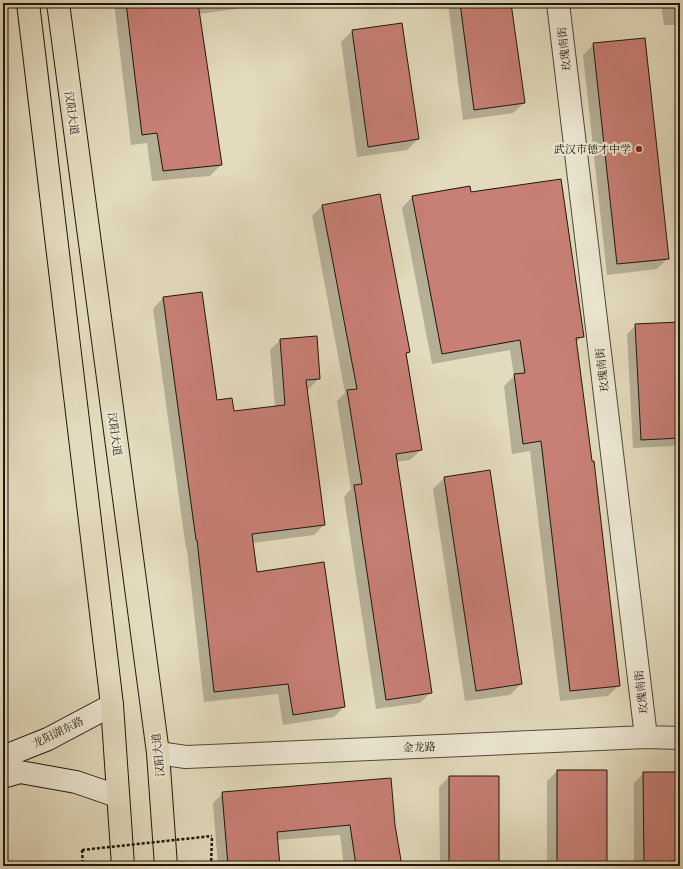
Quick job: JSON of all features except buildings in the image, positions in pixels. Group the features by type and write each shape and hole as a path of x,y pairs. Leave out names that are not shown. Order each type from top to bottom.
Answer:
{"main road":[{"path":"28,3 112,705 117,796 123,866"},
{"name":"汉阳大道","path":"58,3 158,753 166,866"}],"street":[{"name":"玫瑰南街","path":"558,3 646,738"},
{"name":"龙阳湖东路","path":"3,757 48,739 112,705"},
{"name":"金龙路","path":"158,753 193,756 646,738 680,738"},
{"path":"3,778 20,772 76,782 117,796"}],"path":[{"path":"83,866 82,850 212,836 211,866"}],"place":[{"name":"武汉市德才中学","path":"639,149"}]}
